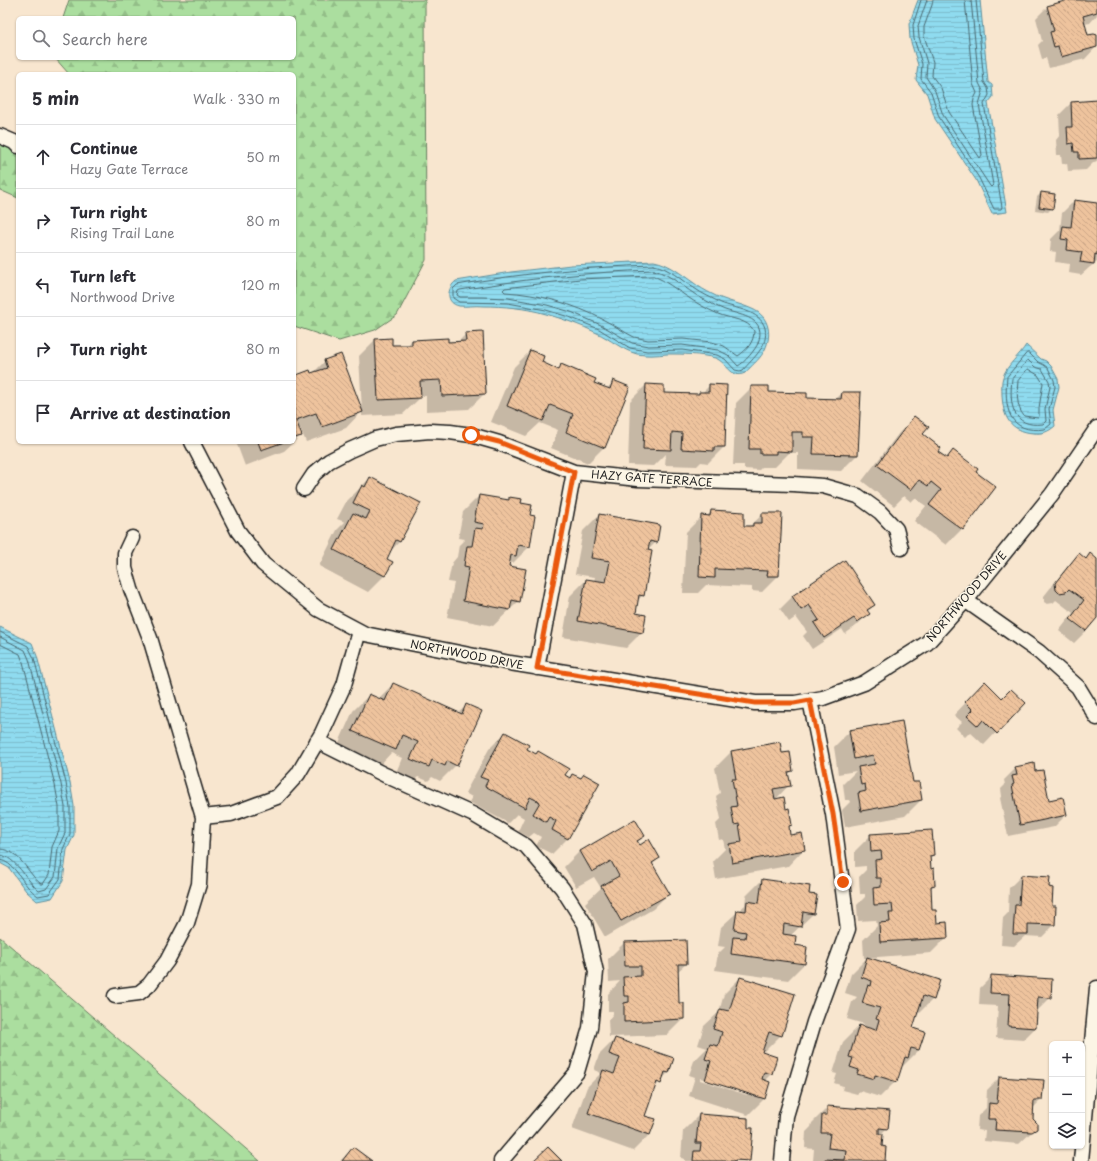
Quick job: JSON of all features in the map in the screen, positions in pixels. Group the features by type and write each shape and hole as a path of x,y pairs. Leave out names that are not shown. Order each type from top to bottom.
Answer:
{"street":[{"path":"0,136 16,144"},
{"name":"NORTHWOOD DRIVE","path":"193,444 238,531 263,564 318,609 365,634 537,668 755,703 794,703 823,698 864,682 927,643 965,600 1052,494 1097,428"},
{"name":"HAZY GATE TERRACE","path":"304,489 314,474 329,461 375,439 396,434 430,431 450,432 471,435 499,442 574,472 638,479 823,486 858,496 880,512 896,529 901,548"},
{"path":"537,668 574,472"},
{"path":"115,996 139,993 149,985 167,961 187,923 199,884 203,817 150,638 133,594 125,568 125,553 132,538"},
{"path":"965,600 1039,652 1078,687 1097,718"},
{"path":"203,817 231,814 276,797 298,774 317,741 344,685 359,631"},
{"path":"782,1161 786,1116 814,1022 848,929 833,814 810,700"},
{"path":"317,741 384,775 474,815 526,846 562,888 585,924 596,972 590,1028 577,1072 501,1161"},
{"path":"1081,1161 1097,988"}],"green space":[{"path":"69,0 425,0 426,260 397,315 375,330 339,341 296,327 296,72 67,72 57,60 296,60 296,16 64,16"},
{"path":"0,141 16,152 16,197 0,190"},
{"path":"0,937 260,1161 0,1161"}],"water":[{"path":"918,0 980,0 988,82 992,85 993,97 988,103 1007,212 992,214 976,180 935,119 927,94 916,80 918,65 910,39 909,24"},
{"path":"654,261 670,267 710,293 752,309 763,317 769,334 766,347 759,358 745,373 740,375 736,374 715,358 685,354 637,354 626,350 602,335 559,318 531,310 498,306 459,306 451,302 449,295 451,287 456,281 511,272 571,265"},
{"path":"1026,345 1051,366 1058,379 1059,387 1053,410 1055,426 1043,433 1025,432 1013,426 1009,422 1004,410 1002,379 1010,365"},
{"path":"0,627 32,643 37,656 70,782 74,806 74,835 67,850 63,881 52,898 37,901 26,891 9,868 0,863"}],"building":[{"path":"1068,0 1097,0 1097,12 1083,16 1088,35 1097,35 1097,47 1061,57 1058,46 1054,47 1050,32 1054,31 1047,6"},
{"path":"1097,100 1097,158 1079,159 1079,152 1074,152 1073,143 1068,144 1067,127 1072,127 1071,102"},
{"path":"1041,192 1055,194 1053,209 1039,207"},
{"path":"1074,200 1097,203 1097,255 1095,254 1094,264 1080,262 1082,252 1067,250 1068,240 1061,239 1063,226 1071,227"},
{"path":"483,332 486,394 442,396 441,380 420,381 421,398 378,400 375,339 392,338 392,345 412,345 412,340 448,338 448,342 466,341 465,333"},
{"path":"530,350 544,356 542,362 559,370 561,364 596,379 594,383 610,389 613,380 630,387 605,448 566,432 573,414 550,405 543,421 507,406"},
{"path":"341,354 363,412 322,427 316,413 296,420 296,375 310,370 311,373 327,368 324,360"},
{"path":"646,384 664,385 664,393 699,394 699,392 709,392 709,384 727,385 725,447 714,447 714,451 681,449 682,433 672,432 671,450 643,449"},
{"path":"751,386 769,386 769,392 807,393 807,398 841,399 842,392 861,392 858,455 813,454 814,437 803,437 803,432 792,432 792,452 776,451 776,454 760,454 760,449 749,449"},
{"path":"914,416 929,427 923,434 941,448 938,452 947,458 953,450 978,469 976,472 996,487 963,530 929,505 941,490 931,482 928,486 919,480 911,490 877,465"},
{"path":"296,420 302,436 296,438"},
{"path":"259,444 278,444 261,450"},
{"path":"370,477 421,503 400,542 396,540 387,559 393,562 385,576 334,550 353,513 366,519 370,511 353,503 362,485 365,487"},
{"path":"479,495 509,500 509,497 522,499 521,503 532,505 530,515 535,516 530,547 518,545 516,556 511,555 509,566 526,569 520,602 512,600 510,610 463,601 469,567 464,566 467,546 472,546 475,528 483,529 484,524 474,522"},
{"path":"711,510 744,512 744,526 753,526 753,523 762,523 762,513 782,513 779,576 767,576 768,571 715,569 715,578 699,577 701,515 710,516"},
{"path":"599,514 660,525 657,543 650,541 648,550 652,551 644,596 639,595 636,613 646,615 643,633 578,621 586,579 606,582 610,561 591,558"},
{"path":"1079,553 1086,559 1090,553 1097,559 1097,618 1086,631 1070,619 1084,600 1069,589 1066,592 1059,593 1056,590 1055,583"},
{"path":"845,560 875,605 867,610 870,614 857,622 854,618 824,638 814,623 819,620 809,605 801,610 792,596"},
{"path":"985,681 1002,698 1011,689 1026,703 997,734 983,720 978,726 967,716 973,710 965,702"},
{"path":"393,683 462,714 466,704 482,711 457,766 447,761 445,766 432,760 429,767 410,759 418,742 402,735 396,750 352,731 369,694 385,701"},
{"path":"902,721 913,782 919,782 922,800 861,811 858,793 866,791 865,784 861,785 858,767 875,764 873,755 854,759 849,730"},
{"path":"505,732 529,745 527,749 536,754 538,751 569,769 565,775 570,778 572,774 581,778 584,774 600,783 568,839 552,830 556,821 549,817 546,822 533,814 540,802 530,797 525,808 485,786 488,780 480,777"},
{"path":"780,742 782,753 790,752 793,771 788,772 791,786 773,789 775,799 784,797 786,809 789,808 792,825 789,826 790,835 802,833 805,850 732,863 729,844 742,842 739,824 734,825 731,807 737,806 732,779 736,779 731,751"},
{"path":"1034,763 1035,771 1043,770 1049,800 1063,797 1067,815 1020,825 1012,785 1014,784 1012,776 1017,775 1015,767"},
{"path":"635,819 645,836 637,841 640,845 649,839 660,858 652,863 670,894 621,921 601,886 619,876 611,861 592,872 580,851"},
{"path":"932,830 934,855 930,856 931,869 934,868 935,885 931,886 932,910 936,910 937,923 947,922 948,938 880,942 879,923 890,922 889,913 893,913 892,904 874,905 873,888 881,887 881,878 876,878 875,860 882,859 881,851 871,852 870,834"},
{"path":"1021,875 1050,877 1049,887 1053,888 1052,906 1056,906 1055,925 1028,924 1028,934 1013,934 1015,905 1019,905"},
{"path":"762,879 810,886 809,894 817,895 814,914 803,912 801,927 784,924 783,934 796,936 795,945 807,947 805,964 731,954 733,937 745,938 746,932 734,930 737,910 746,911 747,901 759,903"},
{"path":"686,940 687,964 678,964 679,1003 684,1003 684,1019 624,1022 624,1003 629,1002 629,996 624,996 623,977 641,976 641,966 625,966 624,942"},
{"path":"867,957 940,980 934,1000 923,996 913,1028 925,1032 919,1050 911,1048 908,1058 905,1057 897,1082 875,1075 874,1079 857,1074 859,1070 850,1067 853,1058 849,1057 859,1025 876,1030 879,1020 876,1019 880,1008 862,1003 868,985 871,986 872,981 861,977"},
{"path":"991,975 1052,979 1051,998 1038,997 1036,1028 1008,1026 1010,994 990,993"},
{"path":"740,977 795,994 782,1036 769,1032 762,1052 777,1057 772,1074 764,1072 762,1079 770,1082 765,1099 705,1080 711,1061 705,1059 710,1044 718,1046 722,1032 713,1029 720,1009 729,1011"},
{"path":"615,1038 674,1058 669,1073 665,1072 661,1084 657,1082 645,1116 656,1119 650,1135 588,1113 603,1070 614,1074 620,1058 609,1054"},
{"path":"999,1077 1044,1080 1042,1100 1034,1100 1033,1119 1037,1123 1037,1129 1032,1132 995,1130 996,1119 988,1119 989,1103 997,1104"},
{"path":"827,1106 890,1111 888,1129 879,1128 879,1134 883,1134 882,1146 886,1147 885,1161 824,1161 825,1159 845,1160 846,1150 828,1148 830,1133 821,1133 822,1115 827,1115"},
{"path":"699,1114 748,1118 748,1128 753,1128 750,1161 693,1161 694,1151 700,1151 701,1143 696,1143"},
{"path":"353,1147 372,1161 342,1161"},
{"path":"548,1147 562,1161 533,1161"}],"route":[{"path":"471,435 499,442 574,472 537,668 755,703 794,703 810,700 833,814 843,882"}]}
